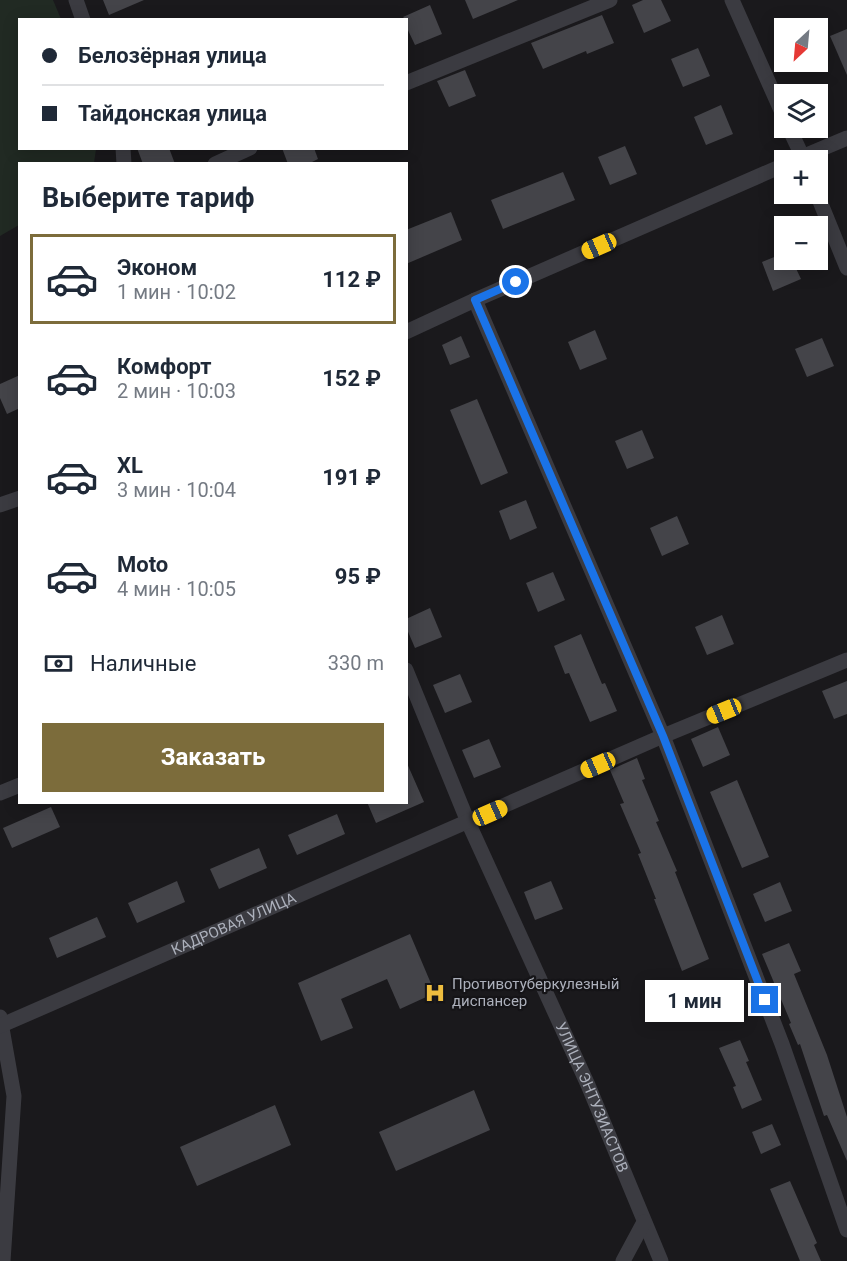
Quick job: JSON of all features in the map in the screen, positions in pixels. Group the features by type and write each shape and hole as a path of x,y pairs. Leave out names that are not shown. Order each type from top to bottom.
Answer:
{"street":[{"path":"76,0 82,18"},
{"path":"408,82 610,0"},
{"path":"732,0 774,94"},
{"path":"821,150 847,138"},
{"path":"219,162 246,150"},
{"path":"408,331 774,169"},
{"path":"821,204 847,268"},
{"path":"475,300 663,736 782,1044 847,1230"},
{"path":"0,505 18,499"},
{"name":"КАДРОВАЯ УЛИЦА","path":"1,1022 663,736 847,660"},
{"name":"УЛИЦА ЭНТУЗИАСТОВ","path":"408,675 468,822 588,1085 661,1261"},
{"path":"0,793 18,786"},
{"path":"1,1022 14,1096 3,1261"},
{"path":"623,1261 644,1222"}],"shaded area":[{"path":"0,0 53,0 61,18 18,18 18,150 96,150 94,162 18,162 18,226 0,236"}],"building":[{"path":"103,0 144,0 109,15"},
{"path":"465,0 518,0 473,19"},
{"path":"643,0 661,0 671,21 644,33 632,5"},
{"path":"430,5 442,34 415,45 408,30 408,18 403,17"},
{"path":"602,15 614,43 587,54 586,51 543,69 531,43"},
{"path":"847,29 847,75 830,36"},
{"path":"698,48 710,76 683,87 671,59"},
{"path":"465,70 476,96 449,107 437,81"},
{"path":"721,105 733,134 706,145 694,117"},
{"path":"625,146 637,174 610,185 598,157"},
{"path":"138,150 170,150 174,162 142,162"},
{"path":"283,150 315,150 318,159 312,162 287,162"},
{"path":"563,172 575,200 503,229 491,200"},
{"path":"451,212 462,240 408,263 408,229"},
{"path":"774,257 774,270 797,270 801,279 773,291 762,262"},
{"path":"595,330 607,359 580,370 568,342"},
{"path":"461,336 470,357 450,365 442,345"},
{"path":"822,338 834,366 807,377 795,349"},
{"path":"18,376 18,409 7,414 0,398 0,384"},
{"path":"477,399 508,473 481,485 450,410"},
{"path":"642,430 654,458 627,469 615,441"},
{"path":"526,500 537,528 510,540 499,511"},
{"path":"677,516 689,544 662,556 650,528"},
{"path":"553,572 565,600 538,612 526,583"},
{"path":"430,608 442,637 415,648 408,632 408,618"},
{"path":"722,615 734,644 707,655 695,627"},
{"path":"581,634 602,684 605,683 617,711 590,722 569,673 565,674 554,646"},
{"path":"460,674 472,702 445,713 433,685"},
{"path":"847,681 847,714 834,719 822,691"},
{"path":"718,727 730,755 703,767 691,739"},
{"path":"489,739 501,767 474,778 462,750"},
{"path":"637,758 645,779 642,780 659,821 656,822 677,871 675,872 709,959 682,971 654,899 656,899 638,854 641,853 620,804 624,803 610,770"},
{"path":"408,766 424,802 376,823 368,804 408,804"},
{"path":"737,780 769,857 742,868 710,792"},
{"path":"51,807 60,827 12,848 3,828"},
{"path":"337,814 345,834 297,855 288,835"},
{"path":"259,848 267,868 219,889 210,869"},
{"path":"177,881 185,902 137,923 128,903"},
{"path":"551,881 563,909 535,920 524,892"},
{"path":"780,882 792,911 765,922 753,894"},
{"path":"97,917 106,937 57,958 49,938"},
{"path":"410,934 435,993 400,1009 387,979 341,999 353,1028 321,1041 298,983"},
{"path":"789,943 801,971 794,974 827,1055 847,1117 847,1161 827,1115 824,1116 800,1044 798,1045 789,1024 791,1023 762,954"},
{"path":"717,986 726,1008 706,1016 696,995"},
{"path":"740,1040 749,1061 746,1062 762,1100 742,1109 733,1087 736,1086 719,1048"},
{"path":"474,1090 490,1130 396,1171 379,1132"},
{"path":"275,1105 291,1145 197,1186 180,1147"},
{"path":"772,1124 781,1145 761,1154 752,1132"},
{"path":"790,1181 817,1243 814,1245 821,1261 800,1261 770,1189"}],"place":[{"name":"Противотуберкулезный диспансер","path":"435,993"}],"route":[{"path":"516,282 475,300 663,736 765,1000"}]}
